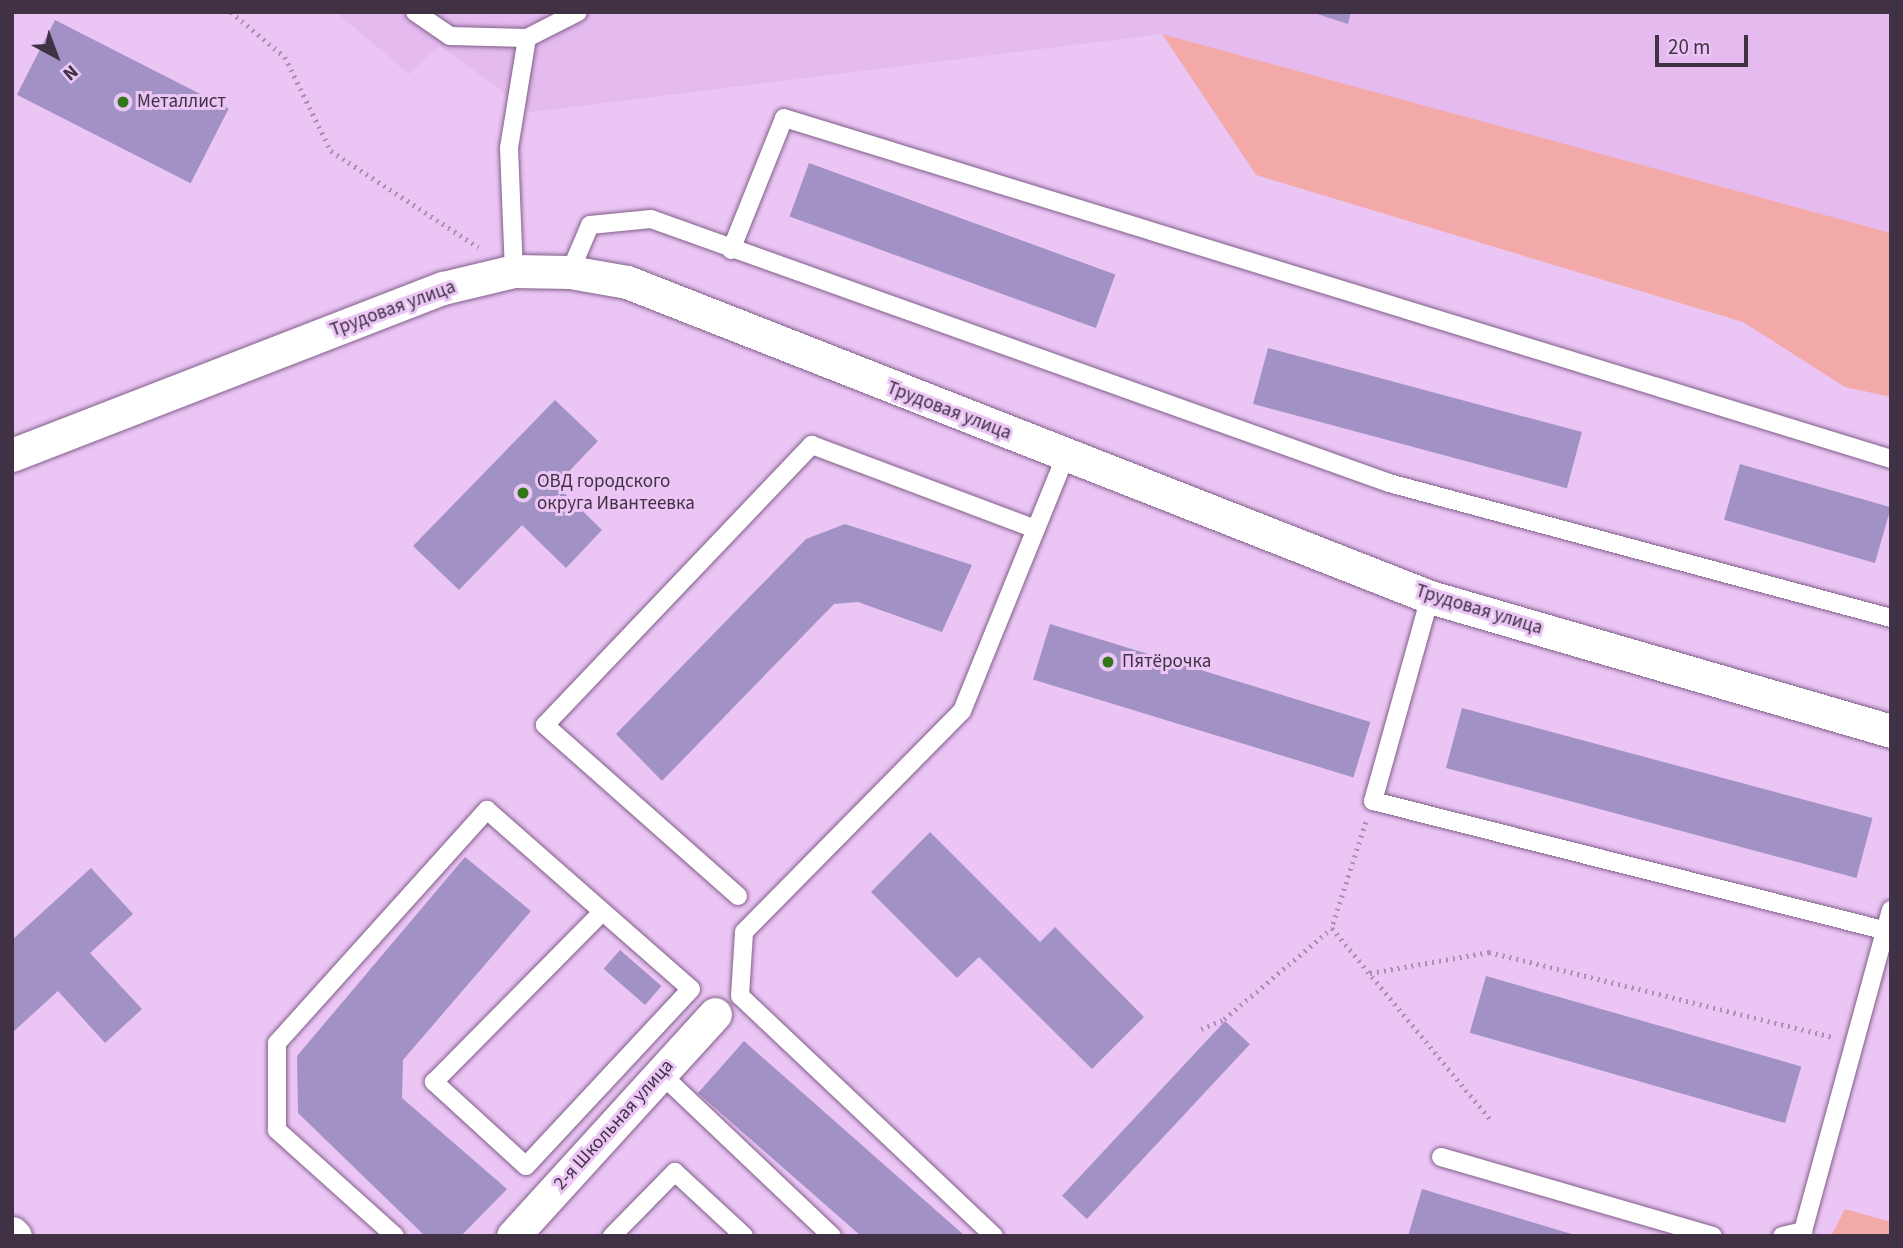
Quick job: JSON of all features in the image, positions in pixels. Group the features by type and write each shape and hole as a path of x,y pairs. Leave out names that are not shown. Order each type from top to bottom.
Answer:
{"street":[{"name":"Трудовая улица","path":"12,455 443,288 514,271 570,272 627,282 1065,457 1430,597 1891,731"},
{"name":"2-я Школьная улица","path":"513,1236 715,1014"}],"lane":[{"path":"415,12 450,36 527,38 578,12"},
{"path":"514,271 509,148 527,38"},
{"path":"731,250 784,118 1891,459"},
{"path":"570,272 590,225 651,219 731,250 1389,483 1891,618"},
{"path":"738,896 545,725 812,445 1036,529"},
{"path":"994,1236 740,996 744,932 962,711 1065,457"},
{"path":"1430,597 1373,801 1888,932"},
{"path":"394,1236 277,1130 277,1042 487,810 600,914 691,989 526,1166"},
{"path":"1782,1236 1803,1231 1854,1042 1888,932 1891,910"},
{"path":"554,1191 434,1082 600,914"},
{"path":"661,1074 832,1236"},
{"path":"1441,1157 1713,1236"},
{"path":"612,1236 675,1172 744,1236"}],"path":[{"path":"231,12 285,57 331,151 514,271"},
{"path":"1201,1029 1224,1019 1332,928 1373,801"},
{"path":"1332,928 1491,1120"},
{"path":"1370,973 1489,951 1854,1042"}],"shaded area":[{"path":"336,12 1891,12 1891,233 1162,34 531,112 440,46 409,74"},
{"path":"1162,34 1891,233 1891,397 1845,387 1743,322 1256,175"},
{"path":"1845,1209 1891,1222 1891,1236 1831,1236"}],"building":[{"path":"1311,12 1351,12 1348,24"},
{"name":"Металлист","path":"55,20 229,109 191,183 17,95"},
{"path":"809,163 1115,274 1096,328 790,217"},
{"path":"1268,348 1582,432 1567,488 1253,404"},
{"path":"555,400 598,441 556,485 602,530 566,568 522,525 459,590 413,546"},
{"path":"1740,464 1891,507 1875,563 1724,520"},
{"path":"845,524 972,565 942,632 858,602 834,604 662,781 616,734 806,539"},
{"path":"1050,624 1370,722 1353,777 1033,679"},
{"path":"1462,708 1873,818 1856,878 1446,768"},
{"path":"930,832 1040,942 1055,927 1144,1017 1092,1069 979,957 957,978 871,892"},
{"path":"465,857 531,911 403,1060 402,1098 507,1189 461,1236 425,1236 298,1113 297,1056"},
{"path":"91,868 133,914 90,953 142,1009 105,1043 58,991 12,1033 12,940"},
{"path":"620,950 662,986 645,1005 604,969"},
{"path":"1486,976 1801,1066 1785,1123 1470,1033"},
{"path":"1225,1021 1250,1044 1087,1219 1062,1196"},
{"path":"744,1041 965,1236 861,1236 698,1093"},
{"path":"1422,1189 1575,1235 1408,1236"}],"place":[{"name":"Металлист","path":"123,102"},
{"name":"ОВД городского округа Ивантеевка","path":"523,493"},
{"name":"Пятёрочка","path":"1108,662"}]}
